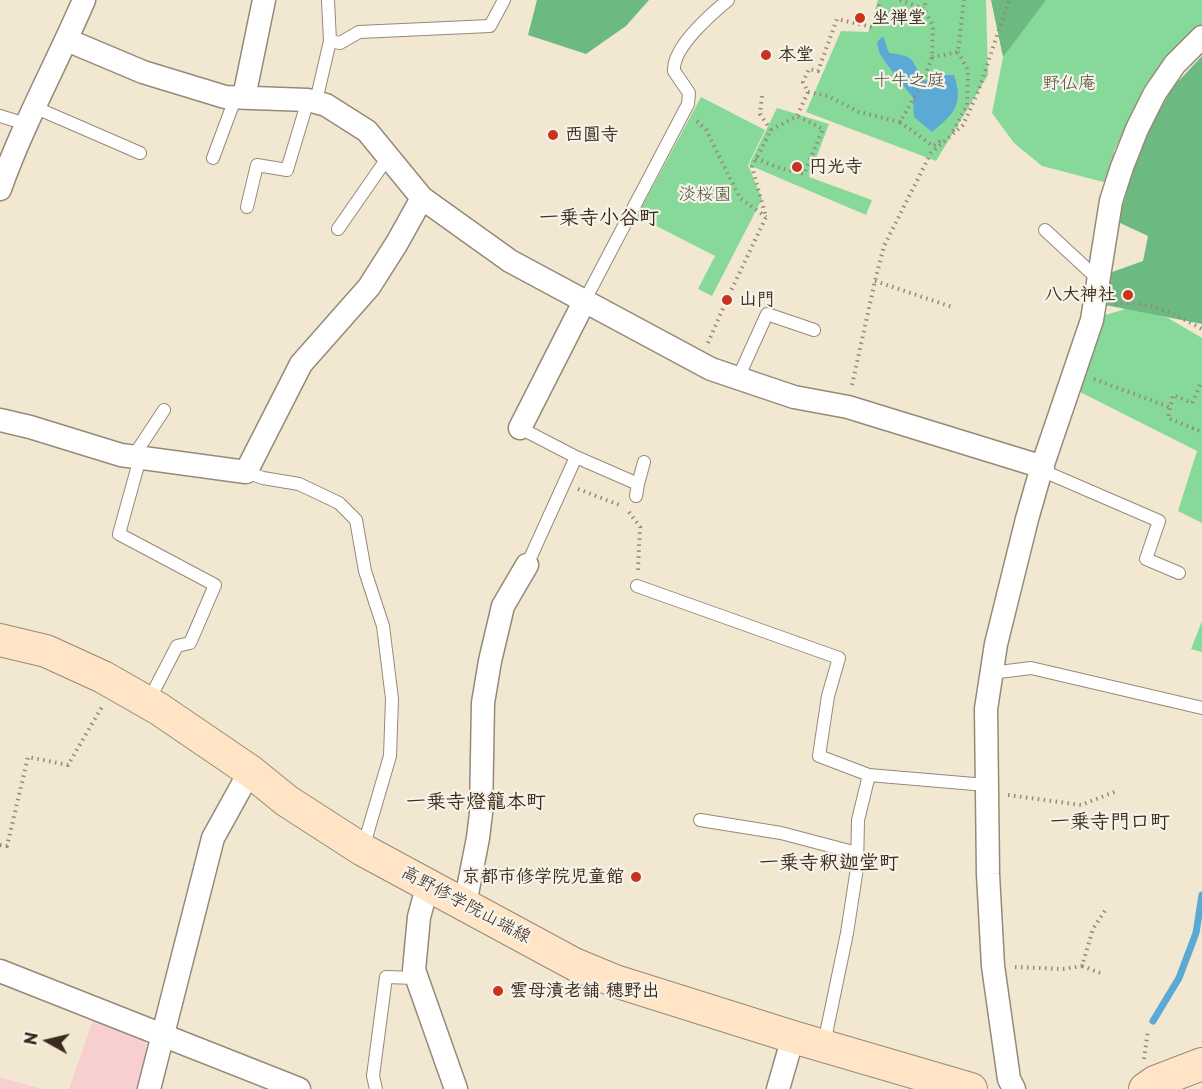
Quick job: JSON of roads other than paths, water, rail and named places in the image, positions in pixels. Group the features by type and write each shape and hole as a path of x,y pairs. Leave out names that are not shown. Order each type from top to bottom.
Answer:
{"main road":[{"name":"高野修学院山端線","path":"0,640 46,651 115,684 250,771 287,801 363,849 574,964 615,981 793,1037 971,1089"},
{"path":"1145,1089 1155,1082 1202,1064"}],"street":[{"path":"0,189 14,150 84,0"},
{"path":"239,98 264,0"},
{"path":"1014,1089 1009,1079 993,966 986,789 986,709 992,673 1008,594 1042,468 1092,320 1111,201 1122,167 1155,93 1176,64 1202,37"},
{"path":"67,40 143,72 239,98 312,100 367,130 422,198 510,261 700,363 794,397 848,407 1042,468"},
{"path":"0,420 121,455 246,472 301,364 369,287 422,198"},
{"path":"520,428 585,300"},
{"path":"465,904 481,813 483,703 489,661 503,606 527,565"},
{"path":"149,1089 213,838 250,771"},
{"path":"428,884 419,917 414,970 456,1089"},
{"path":"0,971 299,1089"},
{"path":"778,1089 793,1037"}],"lane":[{"path":"247,207 257,165 286,170 312,100 330,41 328,0"},
{"path":"330,41 340,43 359,32 490,26 504,0"},
{"path":"585,300 688,104 689,93 674,71 676,57 706,20 728,0"},
{"path":"213,158 239,98"},
{"path":"0,116 30,116 140,153"},
{"path":"338,229 388,157"},
{"path":"1045,230 1100,281"},
{"path":"738,378 766,314 814,330"},
{"path":"147,703 177,646 190,643 215,585 119,534 137,457 165,410"},
{"path":"520,428 637,490 644,462"},
{"path":"527,565 576,457"},
{"path":"1042,468 1159,521 1146,559 1179,573"},
{"path":"246,472 263,478 299,484 339,503 356,520 365,572 383,626 392,699 390,756 363,849"},
{"path":"637,586 839,658 828,696 819,756 869,775 986,789"},
{"path":"992,673 1031,668 1202,708"},
{"path":"826,1046 827,1029 847,933 857,868 858,820 869,775"},
{"path":"700,820 781,833 857,853"},
{"path":"376,1089 373,1076 386,977 416,978"}],"water":[{"path":"883,36 889,53 912,60 923,82 937,75 954,75 958,94 955,108 946,120 932,132 914,117 913,98 879,52 877,42"}],"waterway":[{"path":"1153,1021 1179,978 1196,933 1202,895"}],"place":[{"name":"坐禅堂","path":"860,18"},
{"name":"本堂","path":"766,55"},
{"name":"西圓寺","path":"553,135"},
{"name":"円光寺","path":"797,167"},
{"name":"八大神社","path":"1128,295"},
{"name":"山門","path":"727,300"},
{"name":"京都市修学院児童館","path":"636,877"},
{"name":"雲母漬老舗 穂野出","path":"498,991"}],"district":[{"name":"一乗寺小谷町","path":"599,218"},
{"name":"一乗寺燈籠本町","path":"476,802"},
{"name":"一乗寺門口町","path":"1110,822"},
{"name":"一乗寺釈迦堂町","path":"829,863"}],"park label":[{"name":"十牛之庭","path":"909,81"},
{"name":"野仏庵","path":"1069,84"},
{"name":"淡桜園","path":"705,195"}]}
